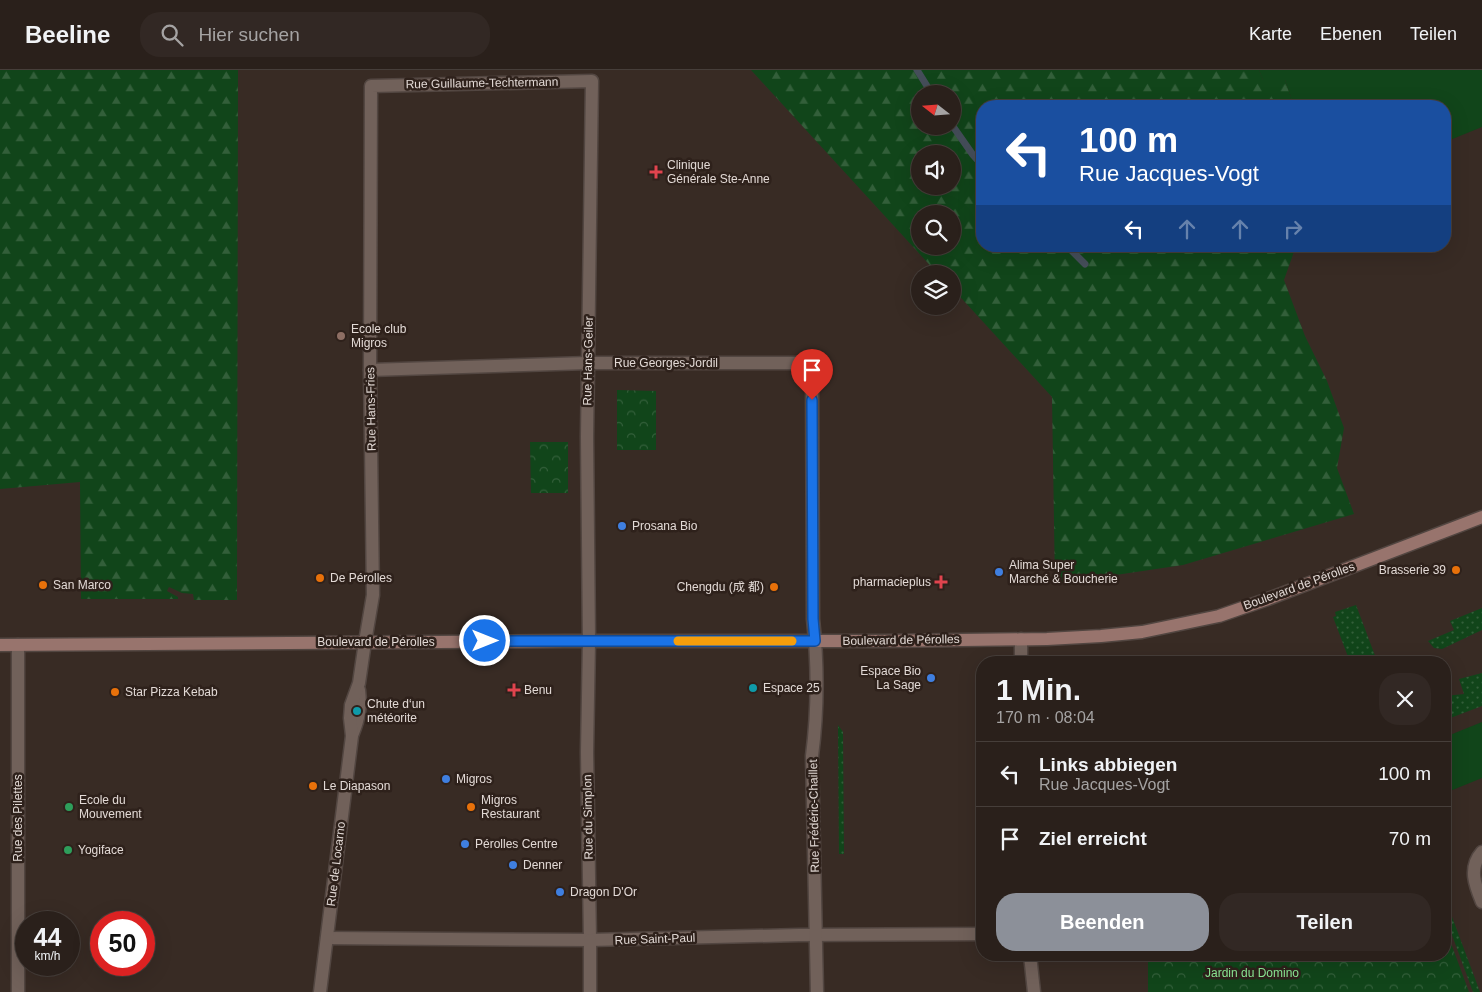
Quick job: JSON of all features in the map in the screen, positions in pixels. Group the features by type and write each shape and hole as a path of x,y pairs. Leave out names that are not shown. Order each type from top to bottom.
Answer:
{"main road":[{"name":"Boulevard de Pérolles","path":"0,645 1078,638 1142,632 1218,616 1268,599 1482,517"}],"street":[{"name":"Rue Guillaume-Techtermann","path":"372,86 592,81"},
{"name":"Rue Hans-Geiler","path":"589,641 587,504 592,81"},
{"name":"Rue Hans-Fries","path":"366,642 373,595 370,370 372,86"},
{"name":"Rue Georges-Jordil","path":"370,370 588,363 812,363"},
{"name":"Rue Frédéric-Chaillet","path":"812,363 813,619 817,720 812,756 817,992"},
{"path":"1020,639 1021,656"},
{"name":"Rue du Simplon","path":"589,641 587,752 590,992"},
{"name":"Rue de Locarno","path":"320,992 352,736 350,718 366,642"},
{"name":"Rue des Pilettes","path":"18,645 18,992"},
{"path":"1482,852 1476,858 1473,871 1475,884 1482,902"},
{"name":"Rue Saint-Paul","path":"327,938 590,940 816,935 976,934"},
{"path":"1031,961 1034,992"}],"green space":[{"path":"0,70 238,70 237,600 194,600 193,594 182,593 169,587 167,591 178,597 178,599 81,599 80,482 0,489"},
{"path":"751,70 1259,70 1263,80 1285,80 1292,100 976,100 976,252 1294,252 1284,280 1305,336 1327,381 1344,428 1337,468 1354,514 1183,565 1055,584 1052,397 961,298 961,265 930,265 921,255 961,255 961,205 911,205 911,245"},
{"path":"1259,70 1482,70 1482,127 1451,140 1451,100 1292,100 1285,80 1263,80"},
{"path":"617,390 656,391 656,450 617,450"},
{"path":"530,442 568,442 568,493 531,493"},
{"path":"1356,605 1375,656 1348,656 1333,617 1336,616 1335,612"},
{"path":"1482,608 1482,630 1442,649 1434,648 1428,641 1454,630 1450,621"},
{"path":"1482,673 1482,706 1451,718 1451,695 1464,694 1459,679"},
{"path":"1482,722 1482,778 1451,791 1451,735"},
{"path":"838,725 843,732 844,854 839,854"},
{"path":"1451,914 1480,992 1473,992 1451,932"},
{"name":"Jardin du Domino","path":"1451,943 1469,992 1148,992 1148,961 1451,961"}],"waterway":[{"path":"917,70 926,85"},
{"path":"959,135 976,158"},
{"path":"1073,252 1085,264"}],"slow traffic":[{"path":"678,641 792,641"}],"place":[{"name":"Clinique Générale Ste-Anne","path":"656,172"},
{"name":"Ecole club Migros","path":"341,336"},
{"name":"Prosana Bio","path":"622,526"},
{"name":"Brasserie 39","path":"1456,570"},
{"name":"Alima Super Marché & Boucherie","path":"999,572"},
{"name":"De Pérolles","path":"320,578"},
{"name":"pharmacieplus","path":"941,582"},
{"name":"San Marco","path":"43,585"},
{"name":"Chengdu (成 都)","path":"774,587"},
{"name":"Espace Bio La Sage","path":"931,678"},
{"name":"Espace 25","path":"753,688"},
{"name":"Benu","path":"514,690"},
{"name":"Star Pizza Kebab","path":"115,692"},
{"name":"Chute d‘un météorite","path":"357,711"},
{"name":"Migros","path":"446,779"},
{"name":"Le Diapason","path":"313,786"},
{"name":"Ecole du Mouvement","path":"69,807"},
{"name":"Migros Restaurant","path":"471,807"},
{"name":"Pérolles Centre","path":"465,844"},
{"name":"Yogiface","path":"68,850"},
{"name":"Denner","path":"513,865"},
{"name":"Dragon D'Or","path":"560,892"}],"route":[{"path":"485,641 815,641 813,619 812,400"}]}
